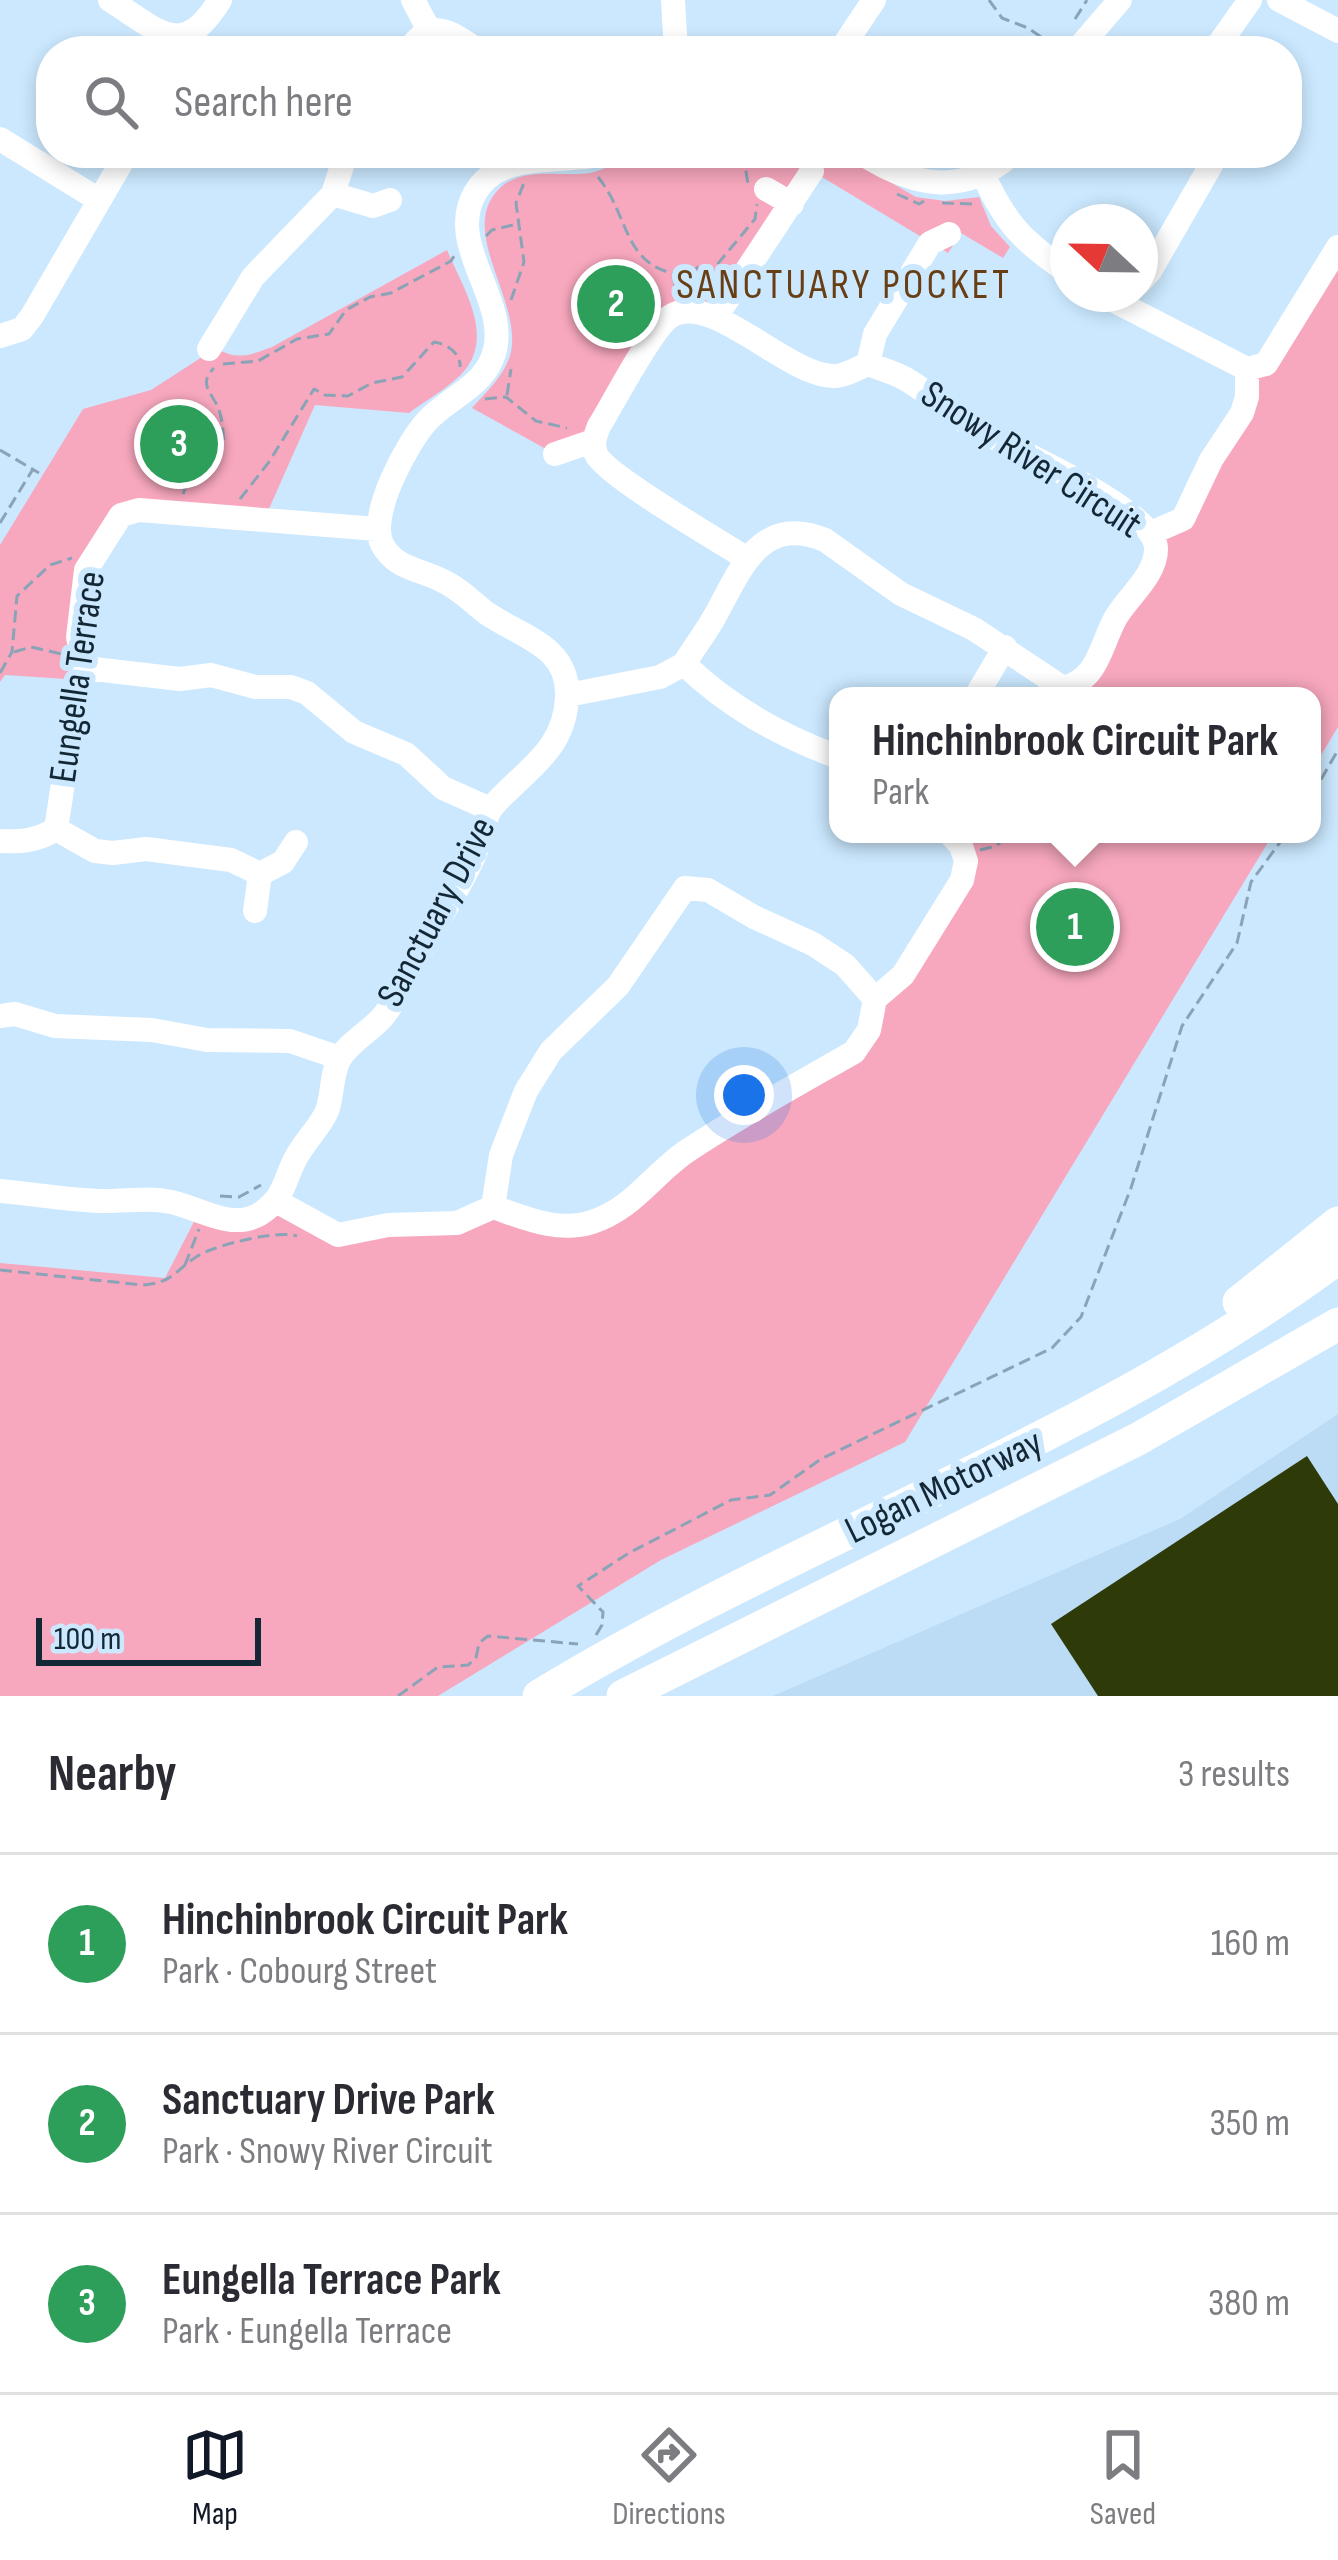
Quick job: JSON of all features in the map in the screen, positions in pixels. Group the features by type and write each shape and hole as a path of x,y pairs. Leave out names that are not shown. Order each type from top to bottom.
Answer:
{"highway":[{"path":"1148,1381 1165,1356 1338,1223"},
{"name":"Logan Motorway","path":"539,1696 629,1644 1148,1381 1236,1329 1338,1258"},
{"name":"Logan Motorway","path":"623,1696 1138,1439 1338,1324"},
{"path":"1138,1439 1170,1438 1338,1345"}],"street":[{"path":"110,0 168,36"},
{"path":"191,36 220,0"},
{"path":"413,0 429,30"},
{"path":"674,0 675,36"},
{"path":"850,36 874,0"},
{"path":"1080,36 1120,0"},
{"path":"1225,36 1250,0"},
{"path":"1279,0 1338,31"},
{"path":"419,36 429,30 455,36"},
{"path":"0,139 36,161"},
{"path":"47,168 99,200"},
{"path":"3,336 22,329 32,316 118,168"},
{"path":"209,349 253,277 333,194 341,168"},
{"path":"503,168 474,194 461,248 494,313 492,358 468,399 430,418 412,440 382,504 376,529 383,547 400,565 459,589 487,613 551,652 563,672 568,695 660,677 684,664 746,558 605,467 597,456 596,434"},
{"path":"884,168 915,182 949,181 990,168"},
{"path":"1158,257 1209,168"},
{"path":"716,317 812,171"},
{"path":"983,173 1002,216 1029,246 1050,260"},
{"path":"766,189 792,204"},
{"path":"333,194 373,206 390,200"},
{"path":"555,454 596,434 661,325 681,312 716,317 784,360 835,377 868,364 874,334 914,268 930,243 950,234"},
{"path":"1142,312 1247,369 1266,364 1338,247"},
{"path":"914,268 940,284"},
{"name":"Snowy River Circuit","path":"868,364 904,378 966,423 1029,452 1136,518 1151,533 1156,549 1145,580 1114,622 1094,669 1066,687"},
{"path":"1151,533 1183,519 1211,460 1242,413 1247,369"},
{"name":"Eungella Terrace","path":"0,841 21,842 56,829 83,660 79,638 86,569 121,515 139,510 376,529"},
{"name":"Snowy River Circuit","path":"746,558 763,543 787,533 808,533 920,605 1005,647 1039,676 1061,687"},
{"path":"981,687 1005,647"},
{"path":"83,660 180,679 211,675 255,687 291,687 307,693 354,732 406,754 443,788 490,809"},
{"path":"684,664 720,698 788,739 829,754"},
{"name":"Sanctuary Drive","path":"269,1192 326,1112 340,1058 385,1014 474,856 490,809 527,777 549,748 568,695"},
{"path":"56,829 95,851 146,849 231,860 260,874"},
{"path":"260,874 283,862 296,842"},
{"path":"0,1191 106,1201 168,1201 225,1220 246,1220 269,1192 338,1234 388,1225 457,1223 493,1207 540,1223 591,1222 624,1207 683,1154 854,1052 869,1030 875,999 903,975 962,880 966,861 958,843"},
{"path":"255,910 260,874"},
{"path":"493,1207 501,1155 526,1090 562,1038 618,986 685,888 708,890 813,944 845,965 875,999"},
{"path":"0,1016 15,1014 74,1027 152,1030 207,1040 290,1041 340,1058"}],"path":[{"path":"989,0 1001,18 1042,36"},
{"path":"524,262 516,202 527,168"},
{"path":"585,176 598,168"},
{"path":"604,168 632,248 657,269 689,276 698,267 710,272 754,219 757,204 743,168"},
{"path":"182,504 192,470 224,445 220,410 205,389 209,371 229,361 258,361 297,339 329,334 346,310 370,297 391,293 451,261 461,248 517,224"},
{"path":"460,268 461,248"},
{"path":"232,505 269,462 314,389 348,395 373,382 402,377 434,342 444,344 461,362 453,380 468,399 506,397 536,421 596,434"},
{"path":"0,450 36,471 0,523"},
{"path":"0,673 12,652 17,596 50,565 76,556"},
{"path":"12,652 31,647 83,660"},
{"path":"1321,779 1338,750"},
{"path":"978,851 999,843"},
{"path":"398,1696 437,1667 468,1665 488,1636 578,1645 592,1641 602,1625 603,1612 578,1586 629,1553 731,1501 770,1495 821,1459 1052,1348 1081,1317 1131,1188 1181,1026 1237,943 1251,882 1279,843"},
{"path":"214,1196 269,1192"},
{"path":"0,1270 166,1284 202,1254 217,1248 278,1232 306,1240"}],"shaded area":[{"path":"603,168 866,168 916,197 945,201 979,197 991,226 1010,247 1003,258 961,233 948,253 812,171 716,317 681,312 599,426 555,454 472,408 503,371 512,335 485,225 488,205 509,181 543,174 590,173"},
{"path":"1338,247 1338,727 1321,755 1321,687 1071,687 1157,549 1183,519 1247,396"},
{"path":"447,250 476,322 475,352 456,379 409,413 315,405 264,520 139,510 86,570 81,680 5,675 0,682 0,545 83,409 151,390 216,348 237,356 272,347"},
{"path":"1268,843 905,1442 661,1560 438,1696 0,1696 0,1263 165,1278 200,1210 225,1220 276,1201 320,1228 493,1207 591,1223 854,1052 962,880 961,846"},
{"path":"1338,1414 1338,1696 773,1696 1180,1519"}],"building":[{"path":"1307,1456 1338,1504 1338,1696 1098,1696 1051,1624"}],"place":[{"name":"Sanctuary Drive Park","path":"616,304"},
{"name":"Eungella Terrace Park","path":"179,444"},
{"name":"Hinchinbrook Circuit Park","path":"1075,927"}],"district":[{"name":"SANCTUARY POCKET","path":"844,285"}]}
